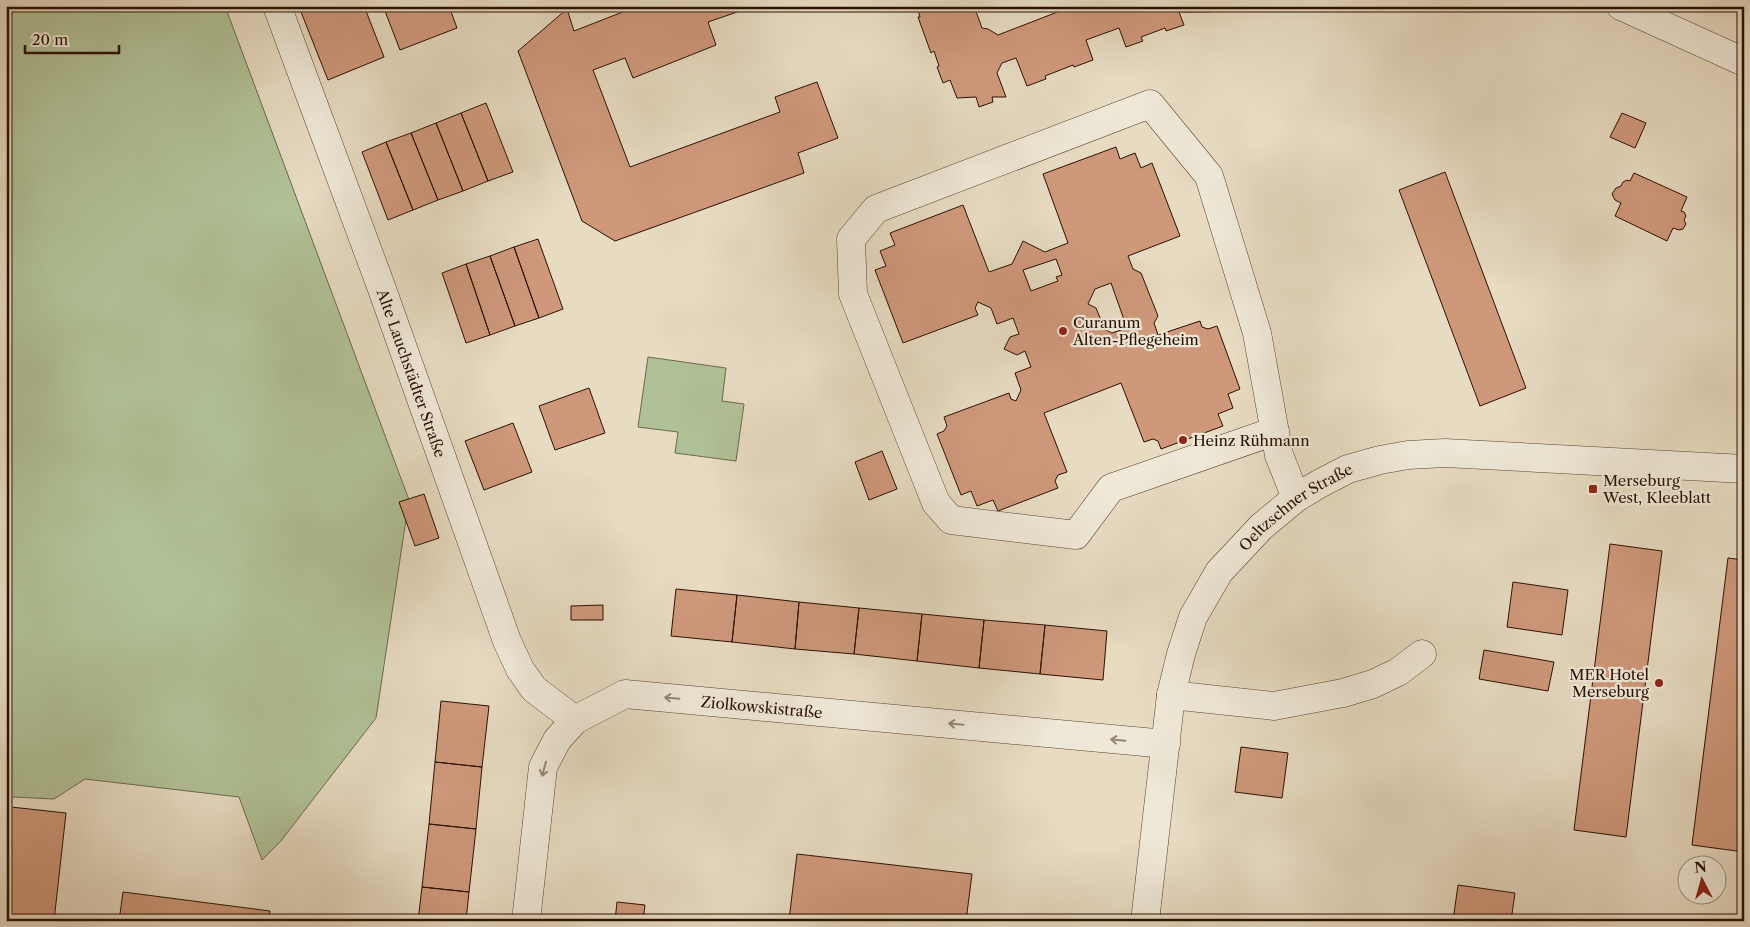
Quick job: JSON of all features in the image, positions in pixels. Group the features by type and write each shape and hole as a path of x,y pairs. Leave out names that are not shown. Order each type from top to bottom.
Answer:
{"street":[{"name":"Alte Lauchstädter Straße","path":"278,6 382,289 507,641 520,669 534,689 575,720"},
{"path":"1621,6 1744,62"},
{"path":"1275,431 1111,488 1076,535 950,520 936,503 853,294 851,239 876,209 1150,104 1208,176 1257,333 1275,431 1279,455 1296,498"},
{"name":"Oeltzschner Straße","path":"1145,921 1171,695 1193,616 1219,572 1261,527 1296,498 1348,469 1408,455 1445,453 1744,469"},
{"path":"1171,695 1274,706 1343,693 1373,684 1398,672 1422,654"},
{"name":"Ziolkowskistraße","path":"526,921 543,767 557,740 575,720 625,694 1166,744"}],"green space":[{"path":"6,6 225,6 409,500 376,718 280,842 262,860 239,797 85,779 54,799 14,797 6,802"},
{"path":"648,357 726,368 722,401 744,404 736,461 675,453 678,432 638,427"}],"building":[{"path":"317,6 364,6 384,57 328,80 301,12"},
{"path":"383,6 449,6 457,28 400,50"},
{"path":"638,6 748,6 749,8 708,22 716,45 633,78 625,58 593,70 630,167 780,112 775,97 817,82 838,138 798,153 804,173 615,241 582,221 518,51 567,9 574,31"},
{"path":"917,6 974,6 982,28 998,35 1073,6 1211,6 1211,12 1179,12 1184,25 1166,31 1165,28 1141,37 1143,41 1126,47 1119,28 1086,40 1093,60 1074,67 1073,65 1045,76 1046,79 1027,86 1016,58 1002,63 997,73 1006,97 992,97 993,102 979,107 976,97 957,98 950,80 943,83 934,51 931,53 918,17 920,17"},
{"path":"486,103 513,172 488,181 461,113"},
{"path":"461,113 488,181 463,191 436,123"},
{"path":"1622,113 1646,123 1635,148 1610,137"},
{"path":"436,123 463,191 438,200 411,133"},
{"path":"411,133 438,200 413,210 386,142"},
{"path":"386,142 413,210 388,220 362,152"},
{"name":"Curanum Alten-Pflegeheim","path":"1116,147 1120,159 1135,153 1141,168 1152,163 1180,236 1128,256 1133,269 1141,273 1158,316 1154,323 1158,335 1200,321 1202,327 1208,329 1217,326 1240,389 1228,394 1233,408 1218,414 1223,426 1161,449 1158,441 1153,439 1144,442 1121,383 1044,413 1067,472 1058,475 1055,481 1058,488 998,511 993,500 977,506 971,491 961,495 937,434 944,431 947,426 944,417 1009,393 1011,399 1016,401 1021,390 1015,373 1031,367 1025,351 1017,355 1004,349 1010,337 1019,334 1013,318 997,324 991,308 978,302 975,308 978,315 903,343 875,270 886,266 880,251 895,245 890,233 963,205 989,272 1012,264 1023,241 1045,252 1068,243 1043,174","holes":["1056,259 1062,275 1056,277 1058,281 1031,291 1023,270","1111,283 1127,328 1112,333 1098,326 1101,320 1096,308 1088,304 1095,289"]},
{"path":"1445,172 1526,388 1480,406 1399,190"},
{"path":"1634,173 1687,197 1681,211 1686,216 1684,220 1686,224 1683,229 1673,228 1667,241 1615,216 1621,203 1615,200 1612,194 1623,182 1630,181"},
{"path":"538,239 563,309 539,318 514,247"},
{"path":"514,247 539,318 515,326 490,256"},
{"path":"490,256 515,326 490,335 466,264"},
{"path":"466,264 490,335 466,343 442,273"},
{"path":"589,388 605,433 555,450 539,406"},
{"path":"513,423 532,472 484,490 465,441"},
{"path":"882,451 897,489 869,500 855,462"},
{"path":"424,494 439,538 415,546 399,502"},
{"path":"1610,544 1662,551 1626,837 1574,830"},
{"path":"1728,558 1744,560 1744,852 1692,845"},
{"path":"1513,582 1568,590 1562,635 1507,627"},
{"path":"676,589 737,595 732,642 671,636"},
{"path":"737,595 799,602 795,649 732,642"},
{"path":"799,602 859,608 854,654 795,649"},
{"path":"603,605 603,620 571,620 571,606"},
{"path":"859,608 922,614 917,661 854,654"},
{"path":"922,614 984,620 979,668 917,661"},
{"path":"984,620 1045,625 1040,674 979,668"},
{"path":"1045,625 1107,631 1103,680 1040,674"},
{"path":"1484,650 1554,662 1548,691 1479,679"},
{"path":"441,701 489,706 482,767 435,762"},
{"path":"1241,747 1288,753 1282,798 1235,792"},
{"path":"435,762 482,767 476,829 429,824"},
{"path":"11,807 66,813 54,921 6,921 6,849"},
{"path":"429,824 476,829 469,892 422,887"},
{"path":"797,854 972,874 966,921 789,920"},
{"path":"1458,885 1515,893 1511,921 1453,921"},
{"path":"422,887 469,892 466,921 418,921"},
{"path":"123,892 270,911 269,921 119,921"},
{"path":"617,902 645,905 643,921 615,921"}],"place":[{"name":"Curanum Alten-Pflegeheim","path":"1063,331"},
{"name":"Heinz Rühmann","path":"1183,440"},
{"name":"Merseburg West, Kleeblatt","path":"1593,489"},
{"name":"MER Hotel Merseburg","path":"1659,683"}]}
